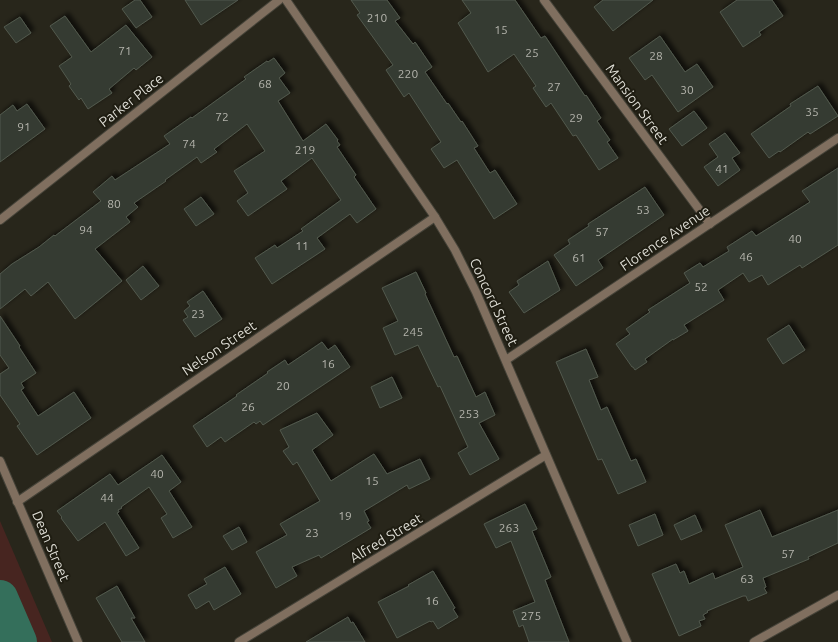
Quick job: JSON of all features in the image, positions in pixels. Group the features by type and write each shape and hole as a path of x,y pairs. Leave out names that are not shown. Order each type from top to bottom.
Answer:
{"street":[{"name":"Parker Place","path":"0,220 279,0"},
{"name":"Concord Street","path":"286,0 456,250 506,360 627,642"},
{"name":"Mansion Street","path":"544,0 710,224"},
{"name":"Florence Avenue","path":"506,360 710,224 837,142"},
{"name":"Nelson Street","path":"17,502 434,217"},
{"name":"Alfred Street","path":"239,642 546,455"},
{"name":"Dean Street","path":"0,461 78,642"},
{"path":"754,642 838,595"}],"shaded area":[{"path":"0,521 52,642 0,642"}],"building":[{"path":"135,0 140,0 152,17 136,28 122,9"},
{"path":"185,0 238,0 201,25"},
{"path":"351,0 387,0 400,18 395,21 413,44 415,42 432,67 425,72 447,104 448,103 461,122 462,121 478,146 474,148 490,173 495,170 517,204 494,219 457,160 444,168 431,149 441,142 409,93 404,97 386,70 393,65 357,15 360,13"},
{"path":"462,0 515,0 541,38 545,36 601,118 597,121 610,140 607,142 618,158 599,170 576,135 573,136 551,103 546,107 533,88 536,86 514,54 488,72 458,23 471,13"},
{"path":"603,0 653,0 613,31 594,7"},
{"path":"737,0 772,0 783,16 759,32 761,35 743,47 720,12"},
{"path":"65,16 91,52 126,25 152,57 136,70 134,68 109,89 112,93 88,109 81,98 79,100 69,86 71,84 59,66 72,57 50,26"},
{"path":"20,17 31,33 16,43 4,27"},
{"path":"660,36 685,72 697,64 713,87 678,112 652,75 645,80 629,58"},
{"path":"274,58 285,73 279,78 290,93 278,101 303,141 326,124 338,140 337,141 340,145 337,147 356,175 354,177 376,209 357,223 350,214 317,238 325,249 272,284 255,258 275,245 277,248 303,231 301,229 341,200 312,158 281,181 287,189 248,216 237,201 248,193 234,171 265,151 247,124 214,149 217,152 201,163 197,157 134,203 138,207 126,217 130,222 95,249 122,281 75,319 48,282 31,296 25,289 0,309 0,274 12,264 39,247 54,235 55,236 101,201 93,192 112,176 115,180 170,144 164,136 191,117 192,118 246,79 244,77 267,61 268,62"},
{"path":"818,86 838,116 810,134 808,132 769,158 751,134 791,106 790,104"},
{"path":"27,104 45,129 0,162 0,115 13,105 17,111"},
{"path":"694,111 707,128 682,146 669,129"},
{"path":"725,133 740,153 732,158 740,170 718,186 704,167 718,157 709,144"},
{"path":"838,168 838,245 802,268 800,265 768,285 762,275 749,282 743,273 718,290 724,300 684,325 688,331 673,339 645,359 647,362 635,370 632,367 616,344 630,334 626,329 650,312 648,310 690,283 684,273 700,263 703,267 729,251 727,247 752,231 756,236 810,202 802,191"},
{"path":"645,187 664,215 598,260 603,268 576,286 554,255 570,244 568,240 589,226 588,224"},
{"path":"201,197 214,214 196,226 184,209"},
{"path":"548,261 560,290 524,313 509,292 519,285 517,281"},
{"path":"143,266 159,286 141,300 126,280"},
{"path":"416,272 454,357 457,356 476,397 485,392 495,415 479,423 499,459 470,475 458,453 468,447 440,386 438,387 418,345 395,355 383,328 398,321 382,288"},
{"path":"203,291 222,319 195,337 183,320 188,317 184,311 190,306 187,302"},
{"path":"0,316 36,373 21,383 24,388 21,390 38,416 74,392 91,418 37,455 17,426 20,424 0,395 0,374 9,368 0,355"},
{"path":"789,325 805,350 783,364 767,339"},
{"path":"322,342 328,350 335,345 350,367 263,425 260,421 256,424 254,422 225,442 221,437 207,447 193,426 237,396 236,395 285,360 288,365"},
{"path":"586,349 598,377 589,380 601,410 607,407 631,461 636,459 646,482 618,494 602,459 598,460 556,362"},
{"path":"392,377 402,398 380,408 371,387"},
{"path":"317,413 333,435 312,450 331,481 374,454 387,474 420,459 430,479 409,489 407,485 364,511 369,521 367,522 371,528 321,558 319,555 292,567 297,576 276,588 256,552 287,535 280,524 320,501 297,462 293,465 283,451 289,447 280,430"},
{"path":"162,455 181,482 169,491 192,527 173,538 161,518 167,514 149,487 121,507 122,508 118,510 119,512 117,513 139,548 126,556 105,522 78,541 57,511 110,474 118,485"},
{"path":"525,504 537,529 532,531 551,577 545,580 569,642 529,642 523,625 519,627 513,611 535,602 511,541 496,548 484,524"},
{"path":"760,510 772,537 838,510 838,543 808,557 809,559 763,578 766,587 764,588 767,593 748,601 746,596 743,596 707,611 708,612 703,615 705,619 699,621 701,626 679,636 652,574 676,564 680,573 684,571 689,584 713,573 715,579 743,567 725,525"},
{"path":"655,514 663,535 638,546 629,525"},
{"path":"695,515 702,531 681,540 674,525"},
{"path":"239,527 247,542 232,550 223,536"},
{"path":"225,567 241,594 214,610 209,601 196,609 188,595 207,584 204,579"},
{"path":"433,571 455,608 453,609 458,617 438,629 433,621 430,621 397,638 378,602 409,586 408,585"},
{"path":"117,586 135,618 131,618 145,642 122,642 96,598"},
{"path":"348,617 351,623 353,622 365,642 306,642"}],"waterway":[{"path":"0,598 19,642"}]}
